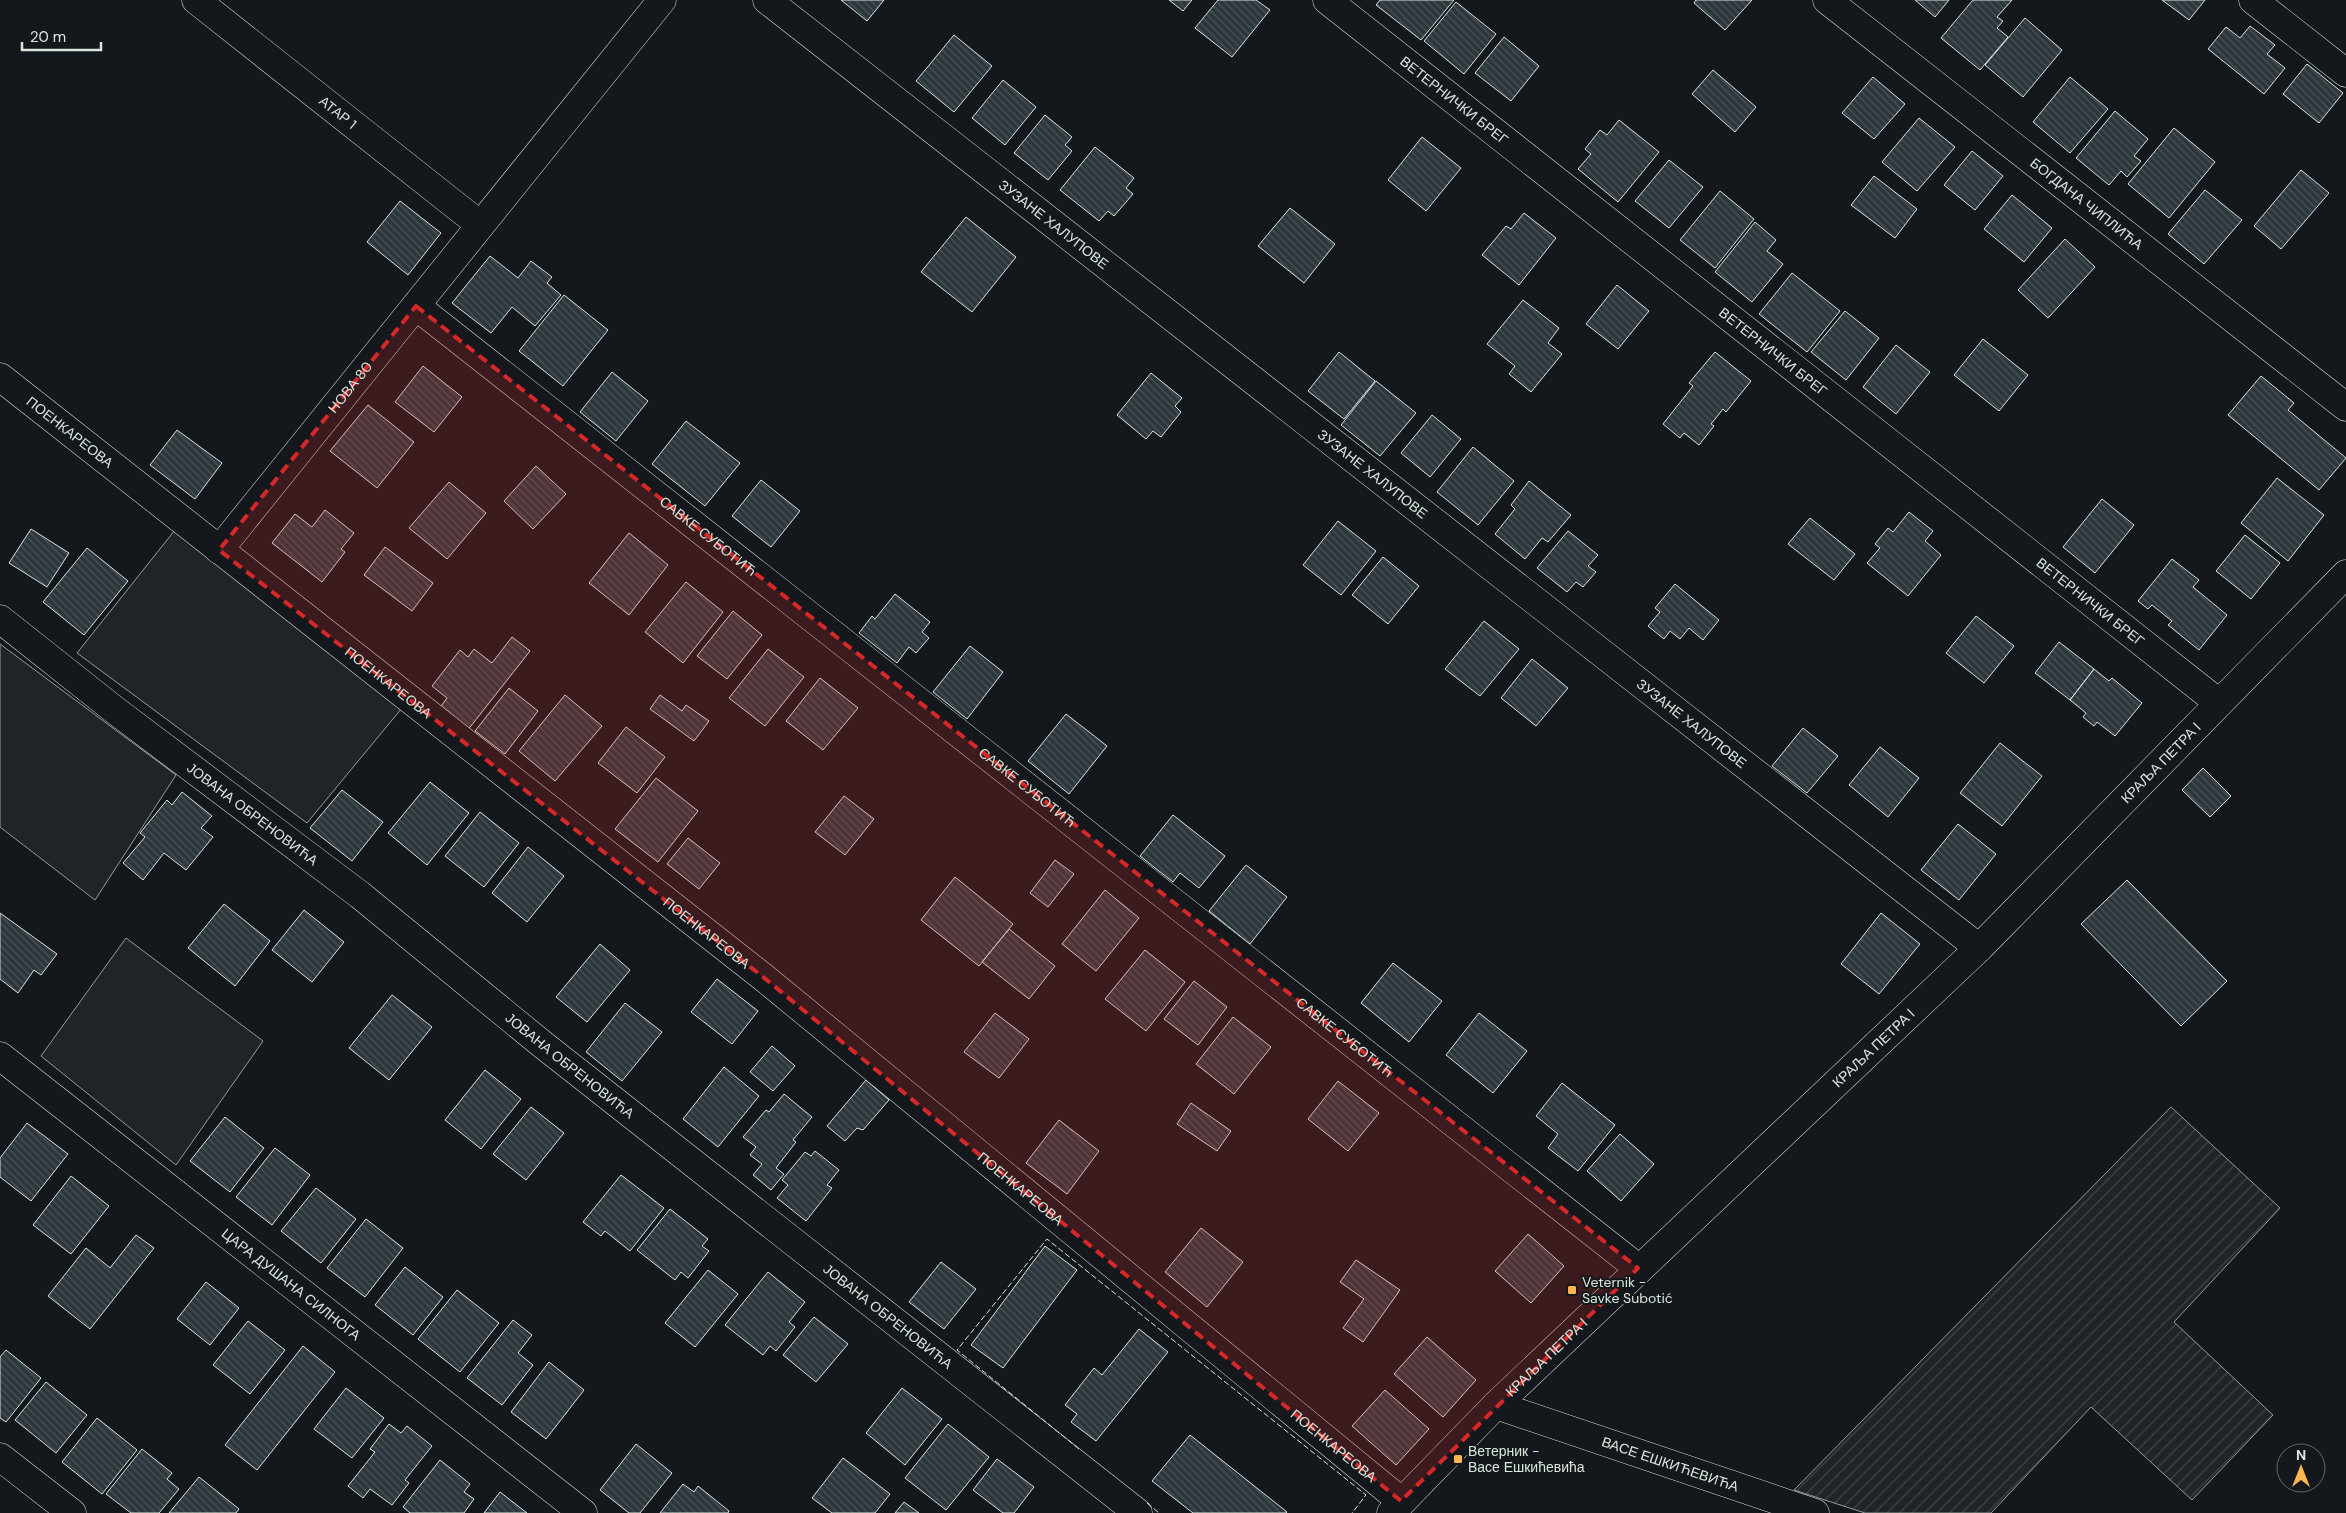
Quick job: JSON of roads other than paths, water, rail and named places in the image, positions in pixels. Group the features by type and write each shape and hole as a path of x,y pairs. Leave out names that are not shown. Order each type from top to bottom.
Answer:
{"street":[{"name":"АТАР 1","path":"196,0 479,224"},
{"name":"НОВА 80","path":"220,550 416,306 479,224 662,0"},
{"name":"ЗУЗАНЕ ХАЛУПОВЕ","path":"767,0 1979,948"},
{"name":"ВЕТЕРНИЧКИ БРЕГ","path":"1327,0 2219,702"},
{"name":"БОГДАНА ЧИПЛИЋА","path":"1827,0 2346,407"},
{"path":"2254,0 2346,73"},
{"name":"САВКЕ СУБОТИЋ","path":"416,306 1638,1268"},
{"name":"ПОЕНКАРЕОВА","path":"0,377 763,978 1396,1507"},
{"name":"КРАЉА ПЕТРА I","path":"1396,1507 1496,1405 1638,1268 1979,948 2346,574"},
{"name":"ЈОВАНА ОБРЕНОВИЋА","path":"0,619 116,711 360,895 542,1044 1138,1513"},
{"name":"ЦАРА ДУШАНА СИЛНОГА","path":"0,1056 583,1513"},
{"name":"ВАСЕ ЕШКИЋЕВИЋА","path":"1496,1405 1816,1513"},
{"path":"0,1457 72,1513"}],"place":[{"name":"Veternik - Savke Subotić","path":"1572,1290"},
{"name":"Ветерник - Васе Ешкићевића","path":"1458,1459"}]}
